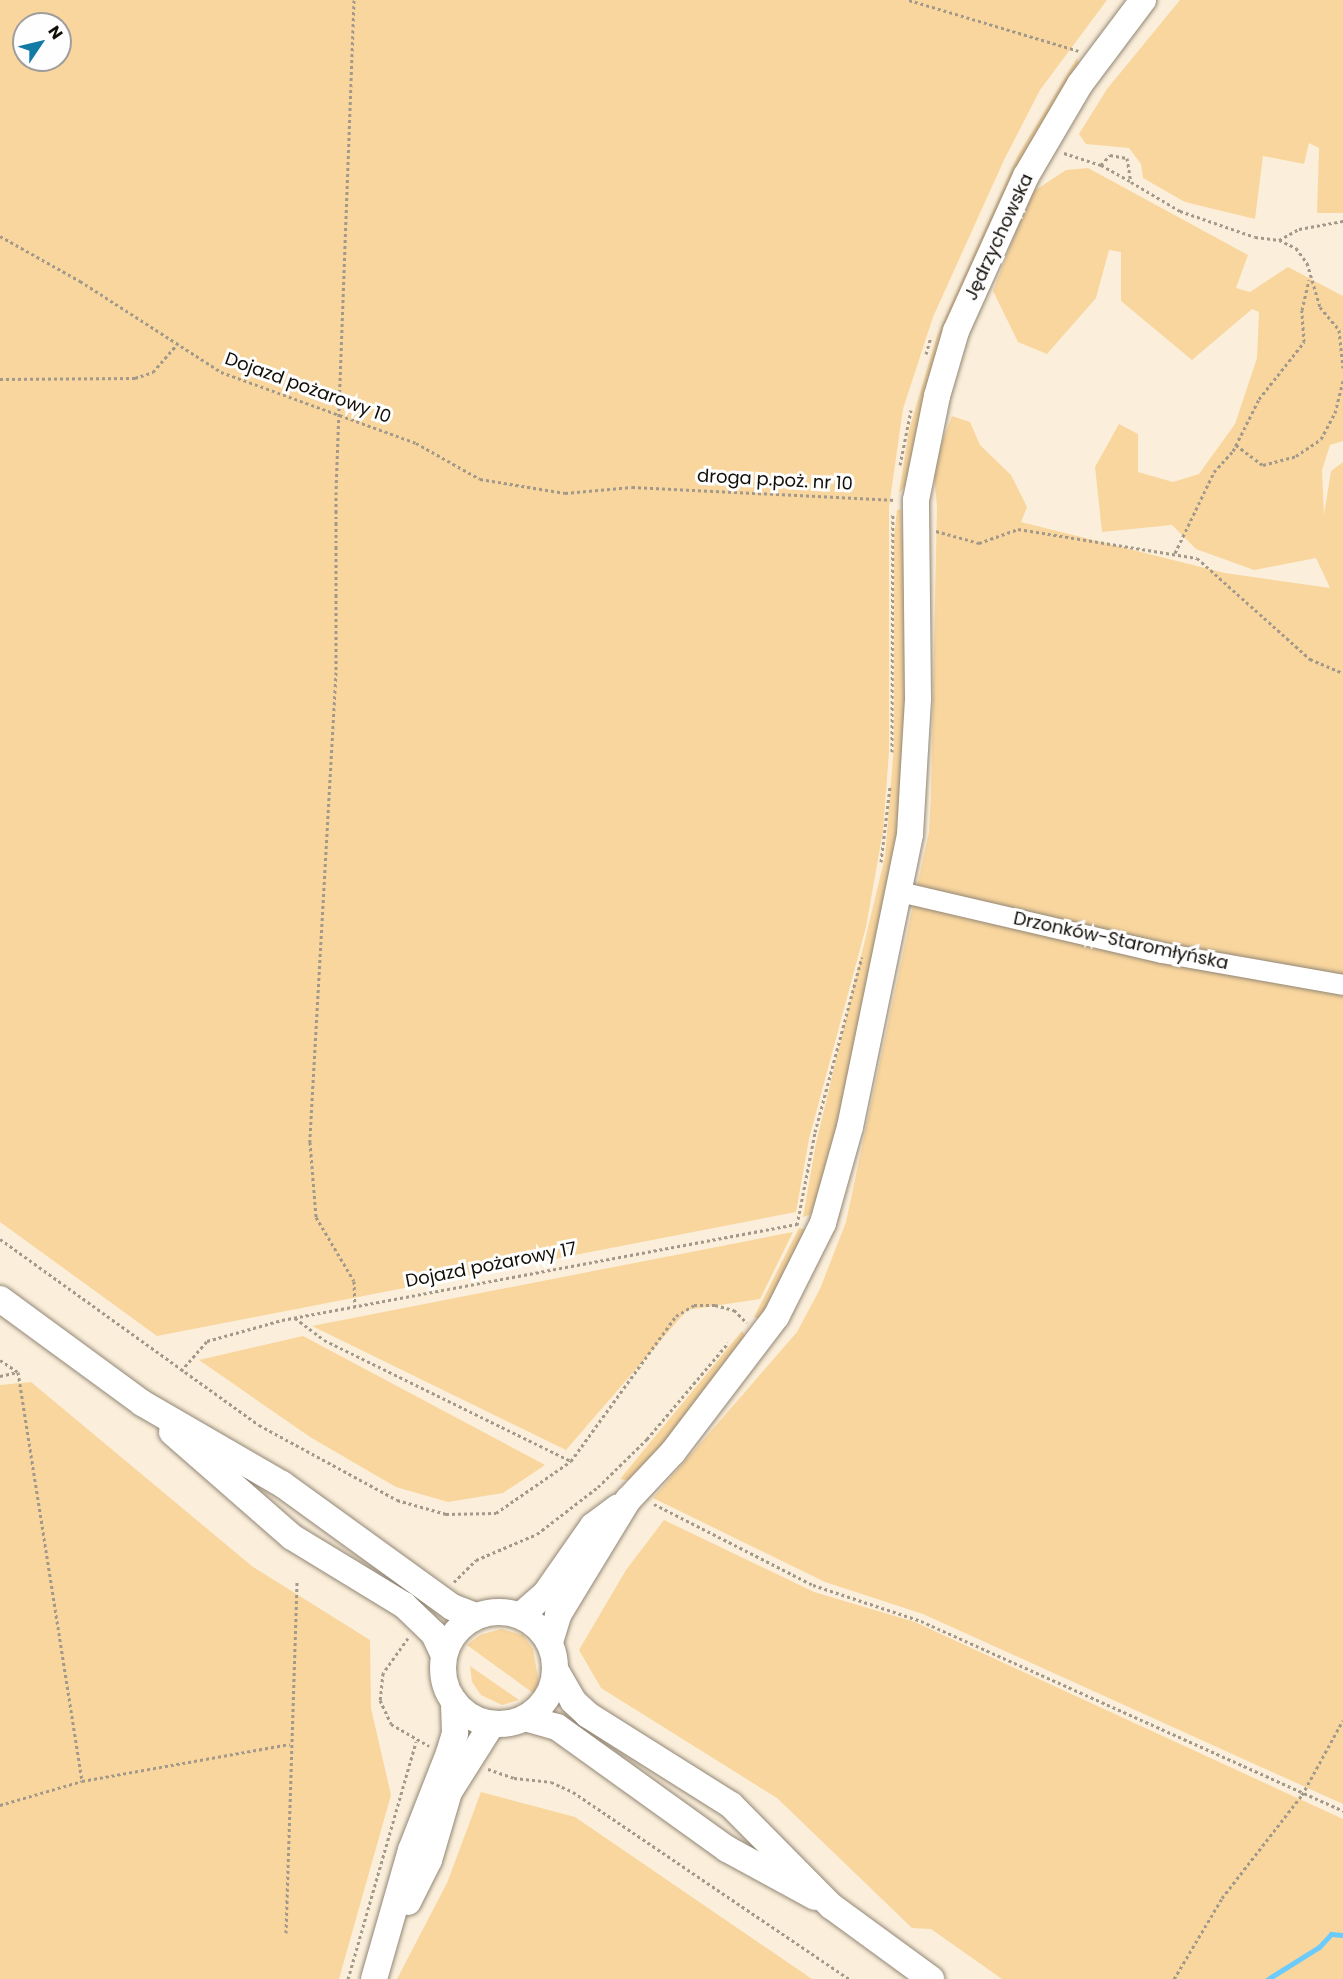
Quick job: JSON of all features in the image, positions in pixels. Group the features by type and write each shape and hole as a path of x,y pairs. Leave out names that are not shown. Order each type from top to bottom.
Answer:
{"main road":[{"name":"Jędrzychowska","path":"631,1497 673,1452 750,1330 795,1286 823,1222 850,1127 900,892 910,834 918,698 906,504 923,454 956,331 1042,146 1095,63 1143,0"},
{"path":"0,1299 142,1403 292,1537 336,1568 386,1592 422,1621 444,1655 446,1687 454,1701 475,1719 492,1724 525,1718 557,1727 727,1849 831,1906 931,1979"},
{"path":"142,1403 282,1484 440,1598 475,1617"},
{"path":"521,1615 546,1593 593,1526 631,1497"},
{"path":"631,1497 558,1615 550,1642 556,1671 573,1701 588,1715 730,1805 831,1906"},
{"path":"444,1655 455,1633 475,1617 490,1612 521,1615 550,1642"},
{"path":"525,1718 545,1700 556,1671"},
{"path":"374,1979 385,1941 417,1887 449,1791 458,1756 454,1701"},
{"path":"458,1756 492,1724"}],"lane":[{"name":"Drzonków-Staromłyńska","path":"900,892 1162,953 1343,985"}],"path":[{"path":"354,0 340,414 336,672 310,1142 316,1217 354,1281 355,1306"},
{"path":"909,0 1073,48 1095,63"},
{"path":"1042,146 1101,165 1180,211 1254,237 1279,240 1302,256 1320,307 1339,330 1343,368"},
{"path":"1101,165 1110,156 1127,158 1131,182"},
{"path":"1279,240 1299,229 1343,221"},
{"name":"Dojazd pożarowy 10","path":"0,236 221,372 416,443 480,479 565,493 632,487"},
{"path":"1175,553 1214,472 1236,445 1259,399 1304,342 1302,310 1309,280"},
{"path":"923,362 929,342"},
{"path":"0,379 135,378 153,372 177,344"},
{"path":"1236,445 1263,465 1296,456 1321,439 1335,413 1343,380"},
{"path":"899,468 913,404"},
{"name":"droga p.poż. nr 10","path":"632,487 906,504"},
{"path":"892,763 890,560 906,504 952,538 978,543 1017,529 1197,558 1310,659 1343,674"},
{"path":"881,865 890,783"},
{"path":"794,1233 815,1132 864,949"},
{"name":"Dojazd pożarowy 17","path":"181,1371 207,1341 295,1318 797,1224 823,1222"},
{"path":"0,1239 259,1425 397,1500 446,1514 496,1514 571,1461 676,1316 694,1305 715,1305 734,1310 750,1330"},
{"path":"750,1330 753,1313"},
{"path":"295,1318 324,1340 571,1461"},
{"path":"440,1598 476,1560 537,1534 607,1478 647,1439 733,1337"},
{"path":"0,1360 18,1372 82,1781"},
{"path":"0,1376 18,1372"},
{"path":"631,1497 813,1585 921,1621 1302,1795 1343,1810"},
{"path":"286,1933 290,1744 297,1582"},
{"path":"422,1621 383,1673 380,1700 391,1724 416,1742 514,1778 551,1782 573,1792 849,1979"},
{"path":"1174,1979 1222,1898 1302,1795 1343,1720"},
{"path":"348,1979 416,1742"},
{"path":"0,1805 82,1781 290,1744"}],"shaded area":[{"path":"0,0 1107,0 1040,90 1004,160 933,317 903,409 889,507 889,752 883,831 866,927 809,1139 796,1212 157,1336 0,1222"},
{"path":"1180,0 1343,0 1343,213 1317,213 1319,148 1309,143 1304,164 1263,156 1255,219 1185,202 1143,178 1141,164 1129,148 1086,144 1079,134 1107,89"},
{"path":"1077,58 1080,68 1062,95 908,483 899,493 909,430 937,336 1017,157"},
{"path":"1088,168 1248,255 1236,288 1250,292 1288,267 1343,296 1343,441 1330,445 1322,470 1324,515 1331,471 1343,462 1343,980 1160,947 916,891 929,832 931,795 937,506 933,465 952,416 970,422 980,445 1011,475 1027,507 1021,522 1225,573 1330,588 1316,558 1254,570 1196,549 1172,525 1102,532 1095,467 1119,424 1138,434 1138,472 1173,482 1199,474 1235,424 1257,358 1259,312 1252,309 1192,360 1121,301 1121,252 1109,250 1096,298 1047,354 1018,342 993,291 1031,193 1066,170"},
{"path":"901,509 910,692 894,883 818,1212 803,1217 816,1143 885,857 894,745 894,536 897,510"},
{"path":"914,901 1343,990 1343,1804 923,1614 825,1582 653,1498 797,1332 820,1289 846,1222"},
{"path":"799,1228 809,1231 781,1293 759,1319 754,1317"},
{"path":"793,1232 760,1299 687,1310 566,1450 312,1326"},
{"path":"742,1331 748,1339 633,1481 620,1479"},
{"path":"303,1336 545,1465 503,1493 448,1502 396,1487 310,1437 199,1360"},
{"path":"31,1382 253,1567 370,1640 371,1708 391,1795 339,1979 0,1979 0,1385"},
{"path":"664,1520 814,1592 915,1622 1343,1819 1343,1979 1002,1979 931,1929 912,1928 777,1798 601,1688 579,1650 626,1570"},
{"path":"501,1629 523,1635 533,1649 539,1684 533,1693 467,1645 480,1635"},
{"path":"470,1666 519,1700 502,1705 481,1695 472,1682"},
{"path":"481,1792 575,1817 812,1979 397,1979 447,1883"}],"waterway":[{"path":"1268,1979 1319,1947 1331,1934 1343,1935"}]}
